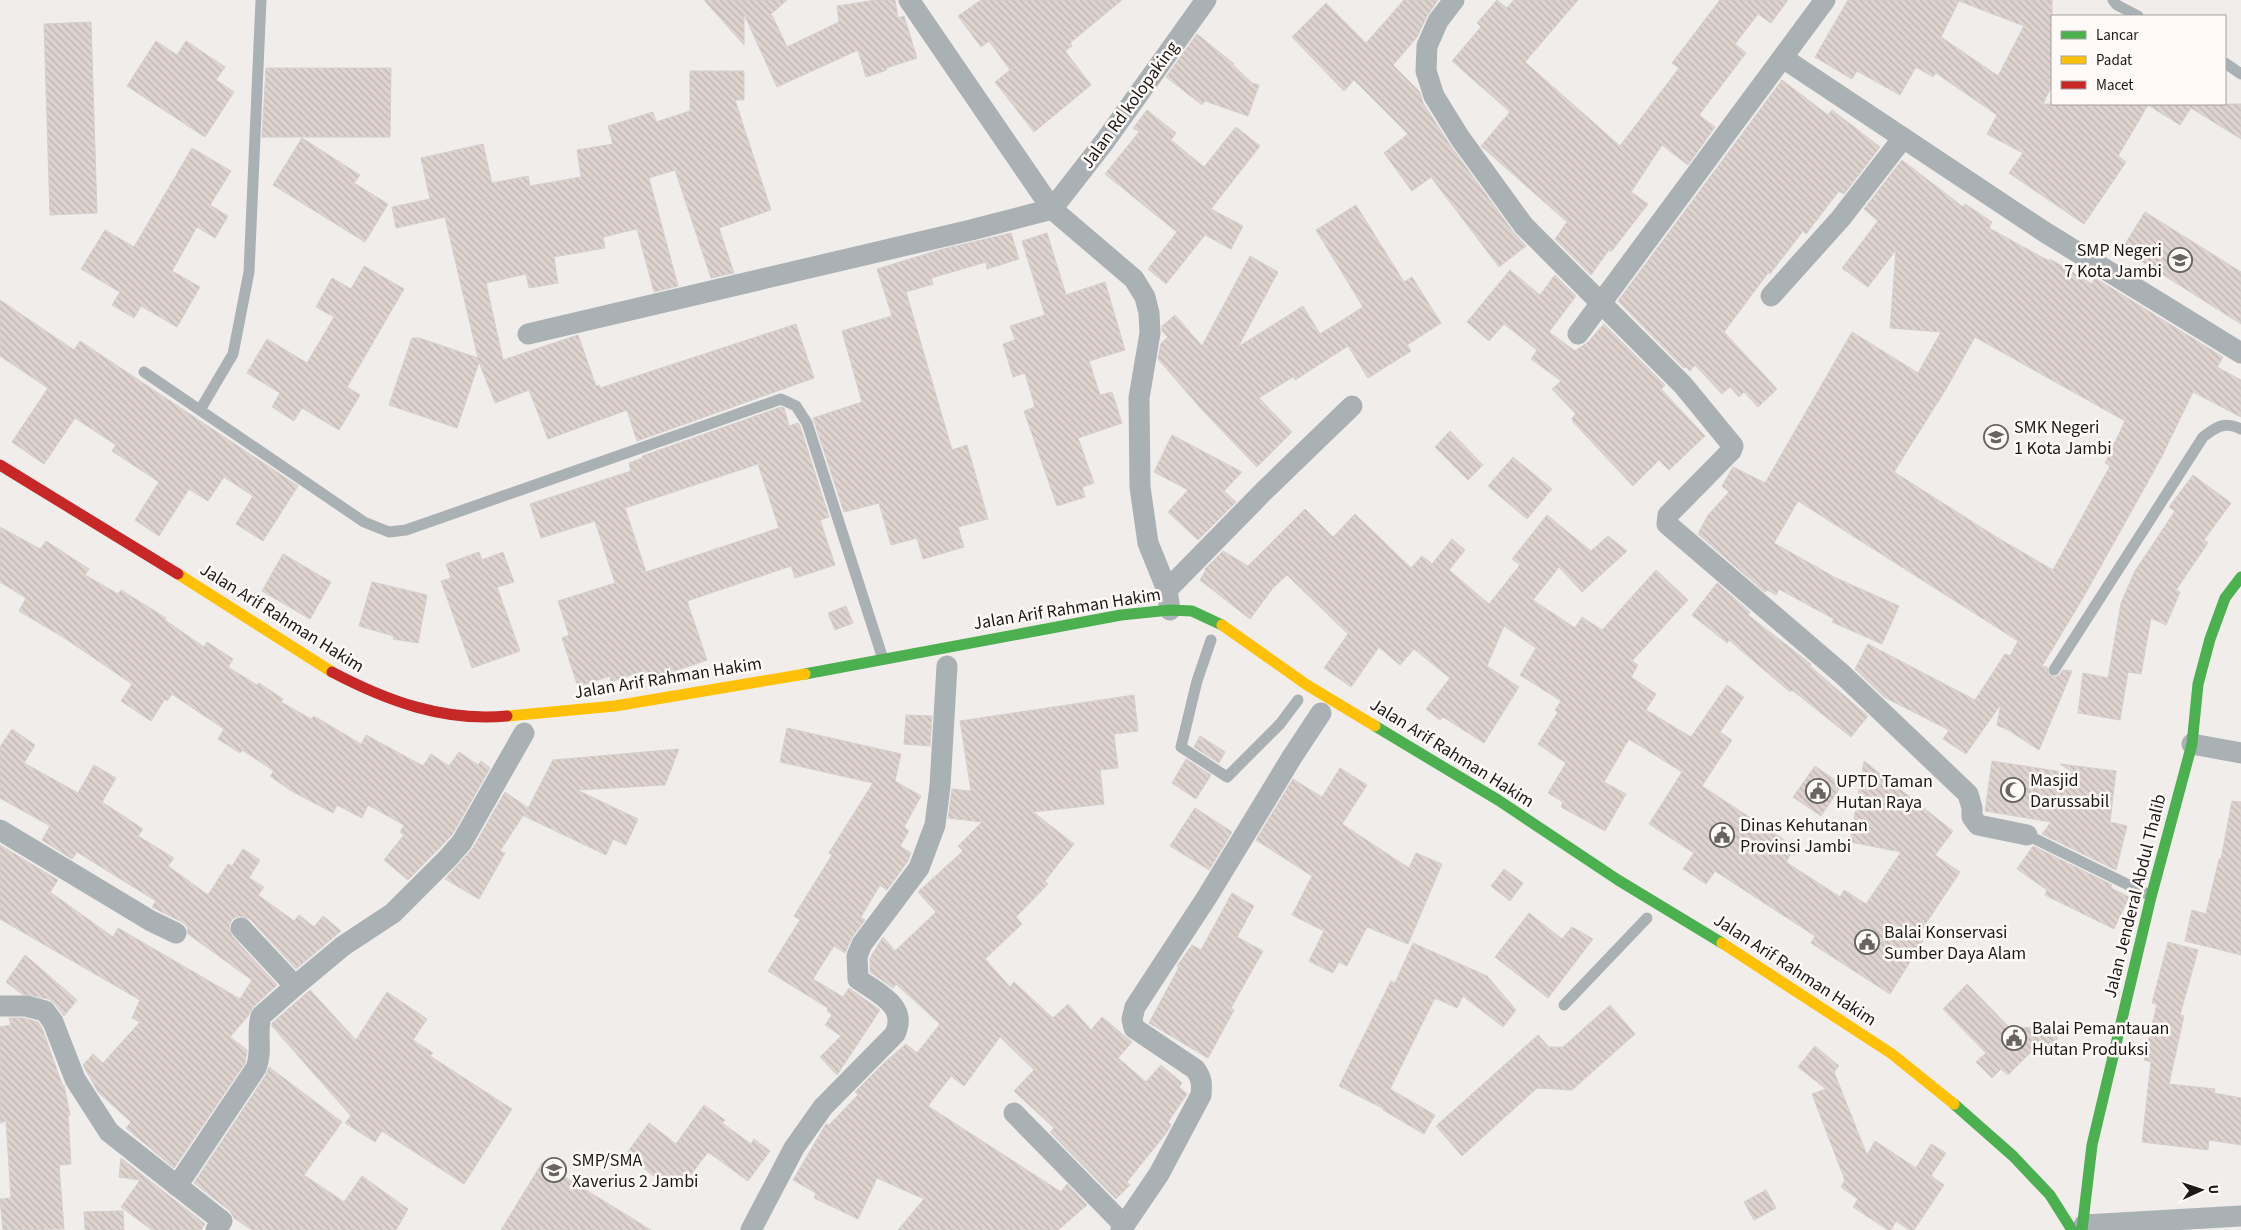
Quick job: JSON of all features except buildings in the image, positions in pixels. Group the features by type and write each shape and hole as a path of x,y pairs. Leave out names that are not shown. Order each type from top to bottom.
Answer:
{"main road":[{"name":"Jalan Arif Rahman Hakim","path":"0,465 224,602 323,667 370,692 410,707 452,716 490,718 615,706 884,664 1121,615 1169,600 1220,624 1307,684 1498,800 1618,880 1726,945 1892,1054 1955,1105 2013,1156 2080,1228"},
{"name":"Jalan Jenderal Abdul Thalib","path":"2080,1228 2092,1146 2151,897 2192,744 2198,684 2210,639 2226,598 2241,577"},
{"path":"1211,641 1220,624"},
{"path":"1307,684 1309,707"}],"street":[{"path":"909,0 1052,209 1134,279 1145,297 1149,313 1150,333 1140,398 1140,487 1148,543 1169,600 1264,491 1352,406"},
{"name":"Jalan Rd kolopaking","path":"1052,209 1105,141 1206,0"},
{"path":"1454,0 1438,21 1427,46 1426,71 1434,96 1460,138 1524,226 1581,286 1602,304 1682,385 1734,446 1668,515 1667,524 1842,674 1968,794 1972,817 1978,825 2026,836"},
{"path":"1578,334 1825,0"},
{"path":"1783,58 2043,231 2241,353"},
{"path":"1771,296 1841,218 1903,138"},
{"path":"528,334 971,230 1052,209"},
{"path":"751,1230 794,1148 823,1107 895,1034 899,1025 900,1017 896,1008 858,979 857,956 862,944 920,868 935,825 940,786 947,666"},
{"path":"1014,1112 1122,1227 1159,1174 1201,1095 1202,1085 1201,1076 1195,1069 1134,1028 1132,1019 1135,1007 1309,707"},
{"path":"177,1186 256,1068 260,1059 258,1037 261,1016 343,946 393,913 448,858 462,842 521,734"},
{"path":"2192,744 2241,753"},
{"path":"0,830 151,921 176,933"},
{"path":"242,928 295,986"},
{"path":"0,1006 26,1006 44,1012 53,1022 75,1079 109,1132 225,1227"},
{"path":"2080,1228 2241,1216"}],"lane":[{"path":"200,410 233,354 249,272 261,0"},
{"path":"2113,0 2117,6 2136,15"},
{"path":"2226,64 2241,74"},
{"path":"144,372 364,522 389,532 406,530 781,399 796,406 807,423 884,664"},
{"path":"2054,670 2203,437 2217,426 2234,426 2241,429"},
{"path":"1211,641 1197,680 1181,747 1227,777 1280,724 1309,707"},
{"path":"2026,836 2151,897"},
{"path":"1564,1005 1648,919"}],"traffic: fast":[{"path":"2082,1230 2092,1145 2151,897 2192,744 2198,684 2210,639 2225,598 2241,577"},
{"path":"805,674 1121,615 1170,610 1192,611 1222,625"},
{"path":"1375,726 1498,800 1618,880 1722,943"},
{"path":"1954,1104 2013,1156 2050,1195 2072,1230"}],"traffic: slow":[{"path":"178,574 332,672"},
{"path":"1222,625 1307,685 1375,726"},
{"path":"507,716 615,706 805,674"},
{"path":"1722,943 1892,1054 1954,1104"}],"traffic: jam":[{"path":"0,465 178,574"},
{"path":"332,672 374,692 416,707 461,716 507,716"}],"place":[{"name":"SMP Negeri 7 Kota Jambi","path":"2180,260"},
{"name":"SMK Negeri 1 Kota Jambi","path":"1996,437"},
{"name":"Masjid Darussabil","path":"2013,790"},
{"name":"UPTD Taman Hutan Raya","path":"1818,791"},
{"name":"Dinas Kehutanan Provinsi Jambi","path":"1722,835"},
{"name":"Balai Konservasi Sumber Daya Alam","path":"1867,942"},
{"name":"Balai Pemantauan Hutan Produksi","path":"2014,1038"},
{"name":"SMP/SMA Xaverius 2 Jambi","path":"554,1170"}]}
